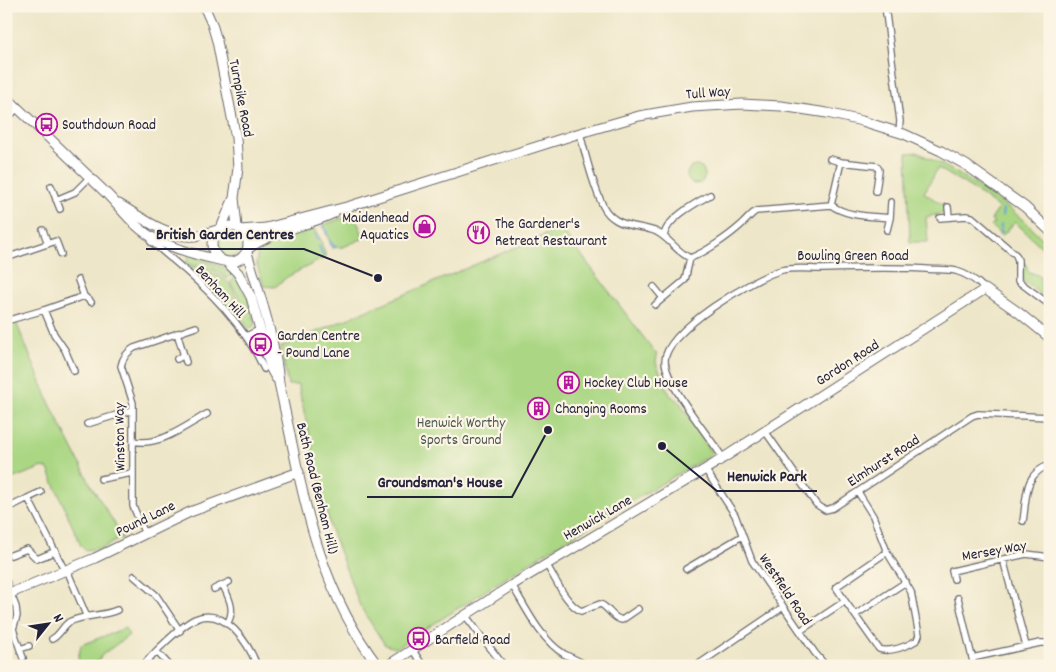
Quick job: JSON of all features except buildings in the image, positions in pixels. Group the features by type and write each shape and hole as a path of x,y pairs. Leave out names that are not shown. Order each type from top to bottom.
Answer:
{"street":[{"name":"Turnpike Road","path":"204,6 217,41 236,138 238,168 234,198 239,228"},
{"path":"884,6 900,121 899,133"},
{"path":"6,97 90,177 112,200 137,226 157,240 205,257 225,261 236,261 247,251 247,238 239,228 227,226 195,236 175,234 153,225 112,200"},
{"name":"Tull Way","path":"239,228 271,227 350,206 580,133 657,112 709,105 742,104 812,110 845,116 899,133 966,165 1025,207 1050,231"},
{"path":"6,119 18,108"},
{"path":"580,133 598,192 607,212 624,224 648,229 664,236 681,254 690,258 700,255 742,224 750,214 756,211 831,205 840,211 854,215 890,218"},
{"path":"830,159 877,166 879,170 876,191"},
{"path":"831,205 842,162"},
{"path":"56,200 75,192 90,177"},
{"path":"51,186 60,209"},
{"path":"664,236 664,232 678,216 695,203 710,195"},
{"name":"Turnpike Road","path":"219,229 234,198"},
{"path":"888,230 891,202"},
{"name":"Tull Way","path":"247,251 266,237 310,223 350,206"},
{"path":"948,207 949,217"},
{"path":"940,218 972,217 1005,245 1018,259 1017,278 1019,281 1050,305"},
{"path":"219,229 211,245 216,256 225,261"},
{"path":"43,230 48,244"},
{"path":"6,258 56,241 61,254"},
{"name":"Benham Hill","path":"151,242 215,297 246,336 264,369"},
{"name":"Bath Road (Benham Hill)","path":"247,251 258,286 271,369 278,384 318,553 333,590 350,624 378,666"},
{"name":"Benham Hill","path":"177,264 183,257"},
{"path":"655,305 685,280 690,258"},
{"name":"Bath Road (Benham Hill)","path":"225,261 238,273 247,287 264,328"},
{"name":"Bowling Green Road","path":"723,458 683,400 666,368 666,357 670,346 719,302 750,284 780,270 878,268 952,271 967,275 1050,338"},
{"path":"78,280 84,296 91,302"},
{"path":"654,287 663,298"},
{"name":"Gordon Road","path":"723,458 985,289"},
{"path":"6,321 84,296"},
{"path":"44,310 54,334 66,350 71,368"},
{"name":"Winston Way","path":"145,534 133,506 133,410 130,390 121,366 124,357 134,348 196,327"},
{"name":"Benham Hill","path":"246,336 264,328"},
{"path":"177,333 185,358 177,358"},
{"path":"87,424 133,410"},
{"path":"1046,410 1048,417"},
{"path":"133,441 141,443 154,442 206,414"},
{"name":"Elmhurst Road","path":"765,431 820,508 825,510 858,492 972,416 978,414 1048,417"},
{"name":"Henwick Lane","path":"387,666 512,585 723,458"},
{"path":"1023,521 1029,481 1034,472 1050,465"},
{"name":"Westfield Road","path":"705,469 732,509 752,561 818,658 826,666"},
{"name":"Pound Lane","path":"9,594 145,534 202,506 299,472"},
{"path":"101,479 132,473"},
{"path":"6,509 41,492"},
{"path":"858,492 871,512 888,552 906,582 912,596 919,633 918,638 914,642 902,647 882,650 875,645 836,587 888,552"},
{"path":"28,498 66,570 86,615"},
{"path":"686,569 742,536"},
{"path":"11,555 27,549 37,559 56,551"},
{"name":"Mersey Way","path":"954,579 952,571 1003,559 1026,554 1050,557"},
{"path":"1003,559 1026,646"},
{"path":"546,564 569,599 581,611 600,604 613,616 622,620 638,609"},
{"path":"136,580 156,595 180,631"},
{"path":"6,581 17,616 13,629 23,658"},
{"path":"214,589 229,582"},
{"path":"855,615 906,582"},
{"path":"223,585 232,611 232,617 227,624"},
{"path":"512,585 545,637 563,653 589,666"},
{"path":"958,598 974,666"},
{"path":"800,631 846,601"},
{"path":"696,666 783,606"},
{"path":"52,639 58,636 66,625 86,615 106,615 117,610"},
{"path":"466,615 504,666"},
{"path":"143,666 180,631 198,618 210,618 227,624 246,642 257,666"},
{"path":"972,658 1040,643 1050,643"},
{"path":"20,649 29,646"},
{"path":"412,649 423,666"},
{"path":"157,652 170,666"}],"green space":[{"path":"917,152 953,171 1005,205 1050,247 1050,255 1015,222 1002,236 991,226 994,222 991,220 999,208 973,189 938,168 924,193 943,205 944,213 926,217 928,242 910,242 907,153"},
{"path":"692,166 700,166 705,171 703,182 692,184 687,179 687,171"},
{"path":"354,214 364,238 343,247 332,248 323,225"},
{"name":"Henwick Worthy Sports Ground","path":"561,228 657,355 656,363 670,395 679,401 712,454 554,547 396,648 385,645 360,606 330,527 298,385 288,385 281,347"},
{"path":"230,229 240,233 244,243 240,253 230,257 220,253 216,243 220,233"},
{"path":"314,229 320,238 326,257 287,277 275,287 264,286 256,263 258,252 273,242"},
{"path":"189,254 223,267 233,274 228,279 216,271 186,263"},
{"path":"1021,262 1025,263 1029,272 1040,276 1040,284 1049,291 1050,302 1022,280"},
{"path":"187,265 214,274 229,283 237,300 243,328 224,304 186,267"},
{"path":"236,277 248,298 255,324 252,328 246,328 239,297 230,282"},
{"path":"16,322 50,404 92,487 123,537 103,548 85,550 81,546 48,469 43,467 6,481 6,324"},
{"path":"125,628 129,635 102,655 97,662 97,666 81,666 78,659 81,645"}],"waterway":[{"path":"1002,216 1003,209"},
{"path":"1000,234 1001,225"},
{"path":"324,226 328,236"},
{"path":"315,234 317,240"},
{"path":"330,241 336,247"},
{"path":"319,246 323,256"}],"place":[{"name":"Southdown Road","path":"46,124"},
{"name":"Maidenhead Aquatics","path":"425,226"},
{"name":"The Gardener's Retreat Restaurant","path":"479,232"},
{"name":"British Garden Centres","path":"378,278"},
{"name":"Garden Centre - Pound Lane","path":"261,344"},
{"name":"Hockey Club House","path":"568,382"},
{"name":"Changing Rooms","path":"539,408"},
{"name":"Groundsman's House","path":"548,430"},
{"name":"Henwick Park","path":"662,446"},
{"name":"Barfield Road","path":"419,639"}]}
